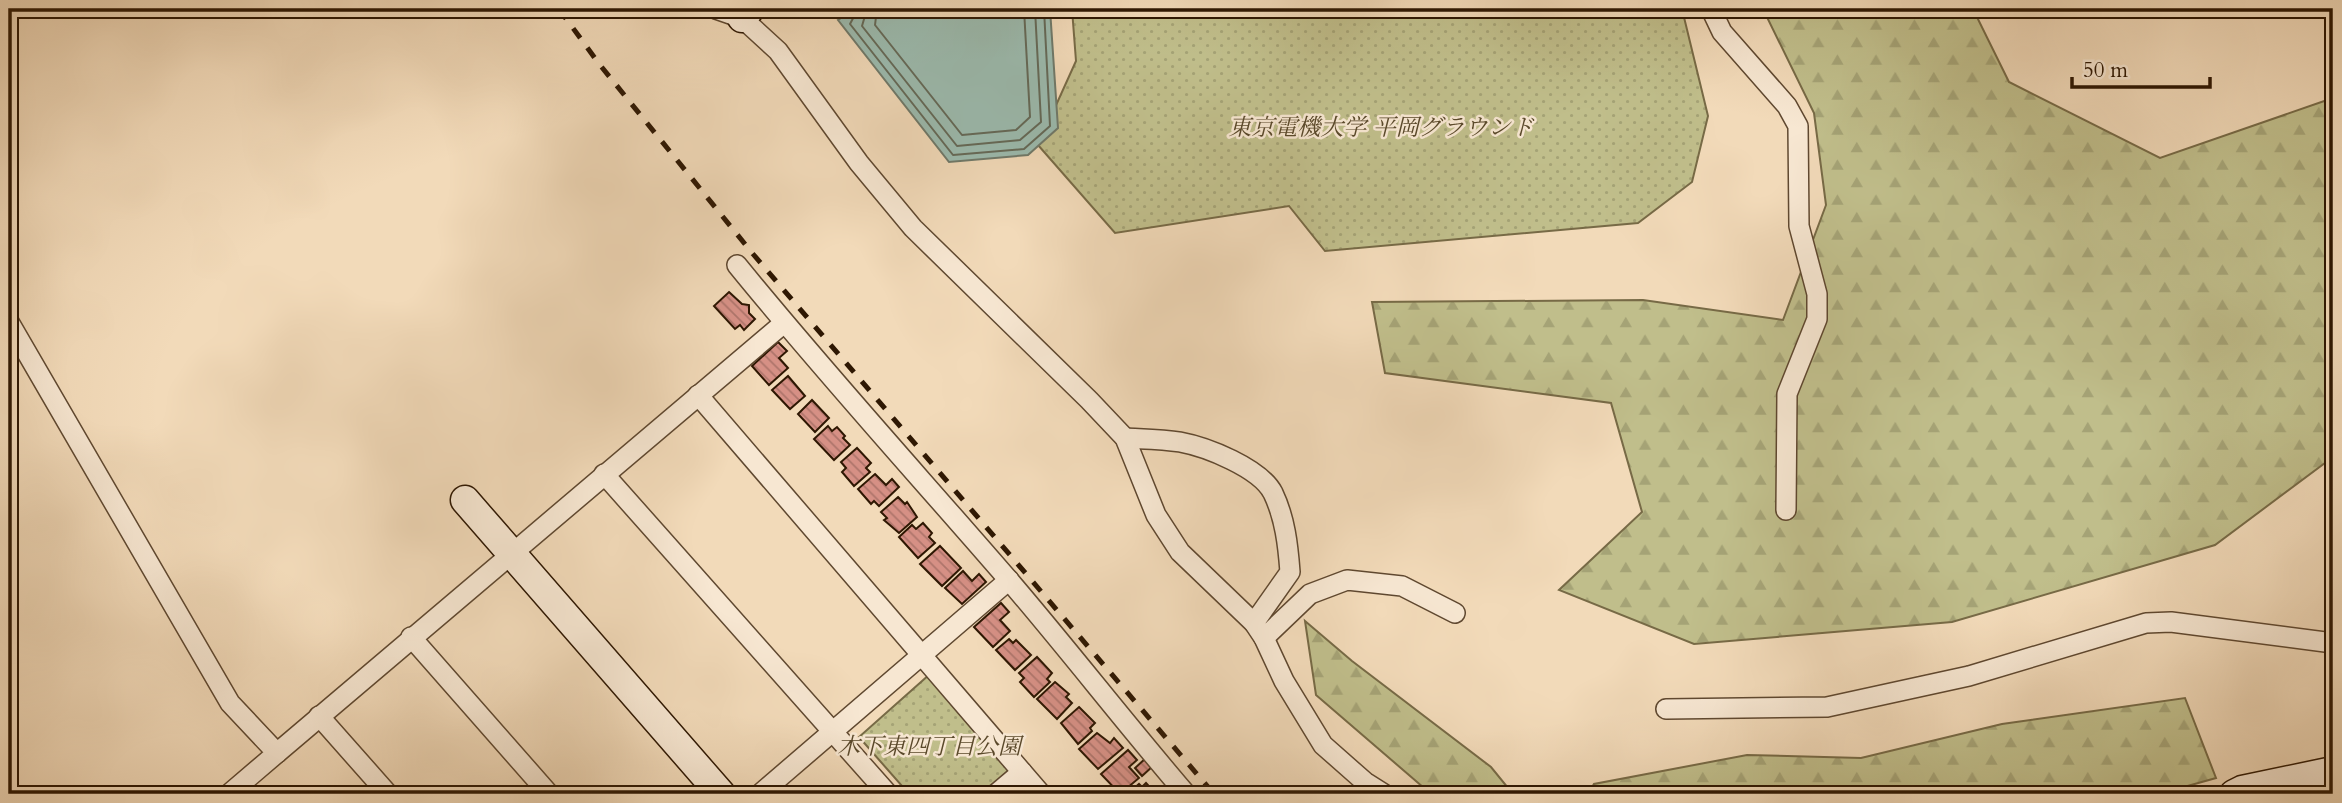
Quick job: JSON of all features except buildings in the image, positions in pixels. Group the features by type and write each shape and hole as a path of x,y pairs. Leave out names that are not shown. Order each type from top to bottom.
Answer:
{"street":[{"path":"1711,9 1722,32 1787,106 1798,126 1799,226 1817,294 1817,319 1787,394 1786,510"},
{"path":"736,12 778,51 859,163 913,228 1125,438 1156,515 1180,552 1259,630 1284,681 1322,745 1384,794"},
{"path":"737,265 784,323 1009,580 1130,730 1186,794"},
{"path":"9,322 230,703 277,753"},
{"path":"229,794 784,323"},
{"path":"698,395 1041,794"},
{"path":"1125,438 1181,442 1217,454 1250,469 1272,491 1287,534 1290,572 1259,630"},
{"path":"604,474 888,794"},
{"path":"465,500 721,794"},
{"path":"760,794 1009,580"},
{"path":"1259,630 1310,593 1347,580 1402,586 1455,613"},
{"path":"1667,709 1827,707 1969,676 2146,623 2171,622 2333,643"},
{"path":"411,637 549,794"},
{"path":"319,716 388,794"},
{"path":"2234,794 2333,771"},
{"path":"996,794 1022,772"}],"green space":[{"name":"東京電機大学 平岡グラウンド","path":"1072,9 1682,9 1708,116 1692,182 1638,223 1325,251 1289,206 1115,233 1038,145 1076,61"},
{"path":"1763,9 1973,9 2009,82 2160,158 2333,98 2333,457 2215,545 1952,622 1694,644 1559,590 1642,512 1611,403 1385,373 1372,302 1643,300 1783,320 1826,205 1814,113"},
{"path":"1305,621 1352,661 1491,767 1513,794 1431,794 1316,695"},
{"name":"木下東四丁目公園","path":"930,674 1015,774 990,794 909,794 859,737"},
{"path":"2185,698 2216,778 2159,794 1588,794 1594,784 1747,755 1861,758 2002,724"}],"water":[{"path":"855,9 1050,9 1058,128 1028,155 949,162 838,20"}],"railway":[{"path":"559,9 600,65 753,254 1214,794"}]}
